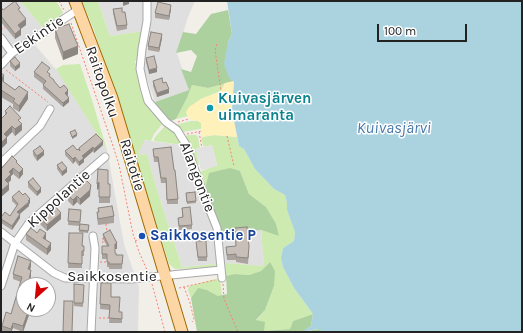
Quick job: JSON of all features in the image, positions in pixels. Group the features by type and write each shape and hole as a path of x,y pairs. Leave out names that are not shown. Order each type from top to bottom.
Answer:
{"main road":[{"name":"Raitotie","path":"77,5 112,98 182,332"}],"street":[{"name":"Alangontie","path":"147,1 147,21 140,69 148,101 181,135 217,228 222,278"},
{"name":"Eekintie","path":"1,65 12,53 68,16 77,5"},
{"path":"1,38 12,53"},
{"path":"1,163 40,126 50,109"},
{"name":"Kippolantie","path":"1,286 16,243 29,223 105,157"},
{"name":"Saikkosentie","path":"1,232 57,275 65,278 131,280 166,277"},
{"path":"92,332 95,248 93,236"},
{"path":"166,277 221,270"}],"path":[{"name":"Raitopolku","path":"59,1 68,16 117,160 135,241 147,269 165,332"},
{"path":"1,27 2,29 7,25"},
{"path":"217,44 215,50 221,91"},
{"path":"7,70 48,101 50,109"},
{"path":"169,124 189,119"},
{"path":"181,135 202,131"},
{"path":"199,132 202,148"},
{"path":"227,136 234,166"},
{"path":"103,243 102,239 107,236 106,224"},
{"path":"135,241 143,238"},
{"path":"100,262 107,262"},
{"path":"155,295 222,278 224,299 238,332"},
{"path":"184,287 194,319 192,322"},
{"path":"92,317 109,318"}],"shaded area":[{"path":"1,1 20,1 44,29 35,45 60,74 107,150 124,244 139,287 138,332 1,332"},
{"path":"98,1 195,1 188,17 177,53 189,90 155,102 143,68 149,30 110,36"},
{"path":"143,140 182,145 196,185 214,227 215,234 261,230 264,266 225,263 182,267 147,154 140,155 139,152"},
{"path":"212,145 217,166 201,170 196,149"}],"green space":[{"path":"20,1 56,1 63,12 44,29"},
{"path":"82,1 98,1 110,36 143,31 138,61 135,61 135,63 138,64 141,86 163,123 154,134 151,141 144,140 139,152 140,155 147,154 182,267 217,264 214,267 175,269 169,264 94,30"},
{"path":"228,10 232,34 228,42 234,81 208,88 192,85 176,119 171,121 161,113 155,102 189,90 181,69 191,72 197,56 191,50 176,53 183,32 196,34 211,14"},
{"path":"80,64 107,150 56,69 63,65"},
{"path":"225,83 221,91 201,99 186,112 188,116 176,119 192,85 208,88"},
{"path":"198,121 201,123 202,128 182,132 175,125"},
{"path":"165,126 176,133 182,145 154,141 156,136"},
{"path":"196,135 198,137 200,148 196,149 199,164 197,166 195,166 186,140 186,136"},
{"path":"214,135 237,137 239,146 244,149 255,169 274,189 285,195 287,210 295,231 294,241 283,248 281,258 283,267 294,288 313,314 293,321 290,329 264,331 256,321 265,310 274,286 270,262 261,271 249,275 234,274 226,276 225,263 264,266 261,230 279,236 266,207 249,194 240,171 205,189 199,172 217,165 212,145 204,147 201,139 203,137"},
{"path":"230,168 240,171 249,194 266,207 276,224 279,236 261,230 221,234 219,224 205,189 209,173"},
{"path":"270,262 275,271 274,286 265,310 256,320 265,322 264,331 290,329 293,321 313,314 311,326 302,332 197,332 191,298 198,288 207,290 218,296 227,294 226,276 234,274 249,275 261,271"},
{"path":"220,278 222,296 218,296 207,290 198,289 191,298 188,290 189,286"},
{"path":"319,329 326,332 302,332"}],"sand":[{"name":"Kuivasjärven uimaranta","path":"234,81 232,110 237,137 214,135 202,137 201,123 189,119 186,112 189,107 201,99 221,91 225,83"}],"water":[{"name":"Kuivasjärvi","path":"227,1 522,1 522,332 326,332 318,329 301,332 311,326 313,314 294,288 283,267 281,258 283,248 294,241 295,232 287,210 285,195 274,189 255,169 244,149 239,146 232,110 234,82 229,78 224,64 228,42 232,34"}],"building":[{"path":"15,1 20,8 18,9 26,19 18,25 21,29 15,34 1,16 1,7 3,10"},
{"path":"158,2 171,5 169,16 155,13"},
{"path":"122,8 122,12 125,12 127,25 117,26 113,9"},
{"path":"69,24 78,46 63,52 55,29"},
{"path":"151,32 162,34 159,48 148,46"},
{"path":"154,56 157,68 149,70 146,58"},
{"path":"15,57 20,63 15,67 10,61"},
{"path":"42,62 50,68 47,72 50,74 49,76 60,88 64,85 68,90 65,93 69,98 63,103 43,85 46,81 34,72"},
{"path":"162,78 163,83 166,82 169,89 157,93 153,81"},
{"path":"1,80 15,90 19,86 28,92 19,106 13,101 15,99 1,90"},
{"path":"10,106 21,118 18,120 22,124 15,129 12,126 4,134 7,137 1,143 1,119 7,113 5,111"},
{"path":"75,130 77,134 72,137 70,132"},
{"path":"96,134 103,141 94,149 93,147 82,156 84,158 79,162 75,157 73,159 65,151 73,145 80,151 79,148"},
{"path":"40,146 44,151 37,156 33,151"},
{"path":"171,147 178,199 167,200 166,178 161,178 158,157 154,157 153,149"},
{"path":"12,156 23,169 19,173 13,168 9,172 11,174 5,180 9,184 1,191 1,167 2,168"},
{"path":"62,162 67,168 62,172 57,165"},
{"path":"98,169 108,170 110,197 99,197 99,182 97,184"},
{"path":"33,178 41,188 37,192 28,182"},
{"path":"85,179 91,185 90,190 80,199 77,196 73,200 68,195"},
{"path":"19,191 23,195 25,193 30,199 28,201 29,202 17,212 20,214 12,226 1,219 1,217 5,212 10,216 18,204 12,197"},
{"path":"195,192 196,201 187,202 186,193"},
{"path":"54,205 61,213 47,225 40,217"},
{"path":"112,206 114,216 98,219 98,208"},
{"path":"190,207 192,225 179,226 178,218 183,217 182,208"},
{"path":"69,209 81,210 80,222 68,221"},
{"path":"80,224 89,225 88,231 79,230"},
{"path":"247,227 249,246 248,258 236,257 236,254 227,255 226,247 236,246 235,228"},
{"path":"31,228 37,233 40,229 46,233 43,238 51,243 47,249 26,234"},
{"path":"110,230 117,243 115,244 116,255 123,255 122,264 109,264 109,262 107,262 107,254 102,254 102,246 109,246 103,234"},
{"path":"69,233 83,233 82,246 84,246 84,251 82,251 82,264 68,263"},
{"path":"196,241 206,241 207,257 198,257"},
{"path":"18,256 31,261 28,269 31,270 30,277 22,277 13,274"},
{"path":"101,283 111,283 111,297 120,297 119,312 122,312 122,319 109,318 110,305 100,304"},
{"path":"74,284 84,285 83,303 74,303"},
{"path":"16,297 16,317 26,317 23,326 13,323 11,329 2,326 6,312 11,314"},
{"path":"64,301 73,301 72,332 63,332"}],"place":[{"name":"Kuivasjärven uimaranta","path":"210,108"},
{"name":"Saikkosentie P","path":"142,236"}]}
